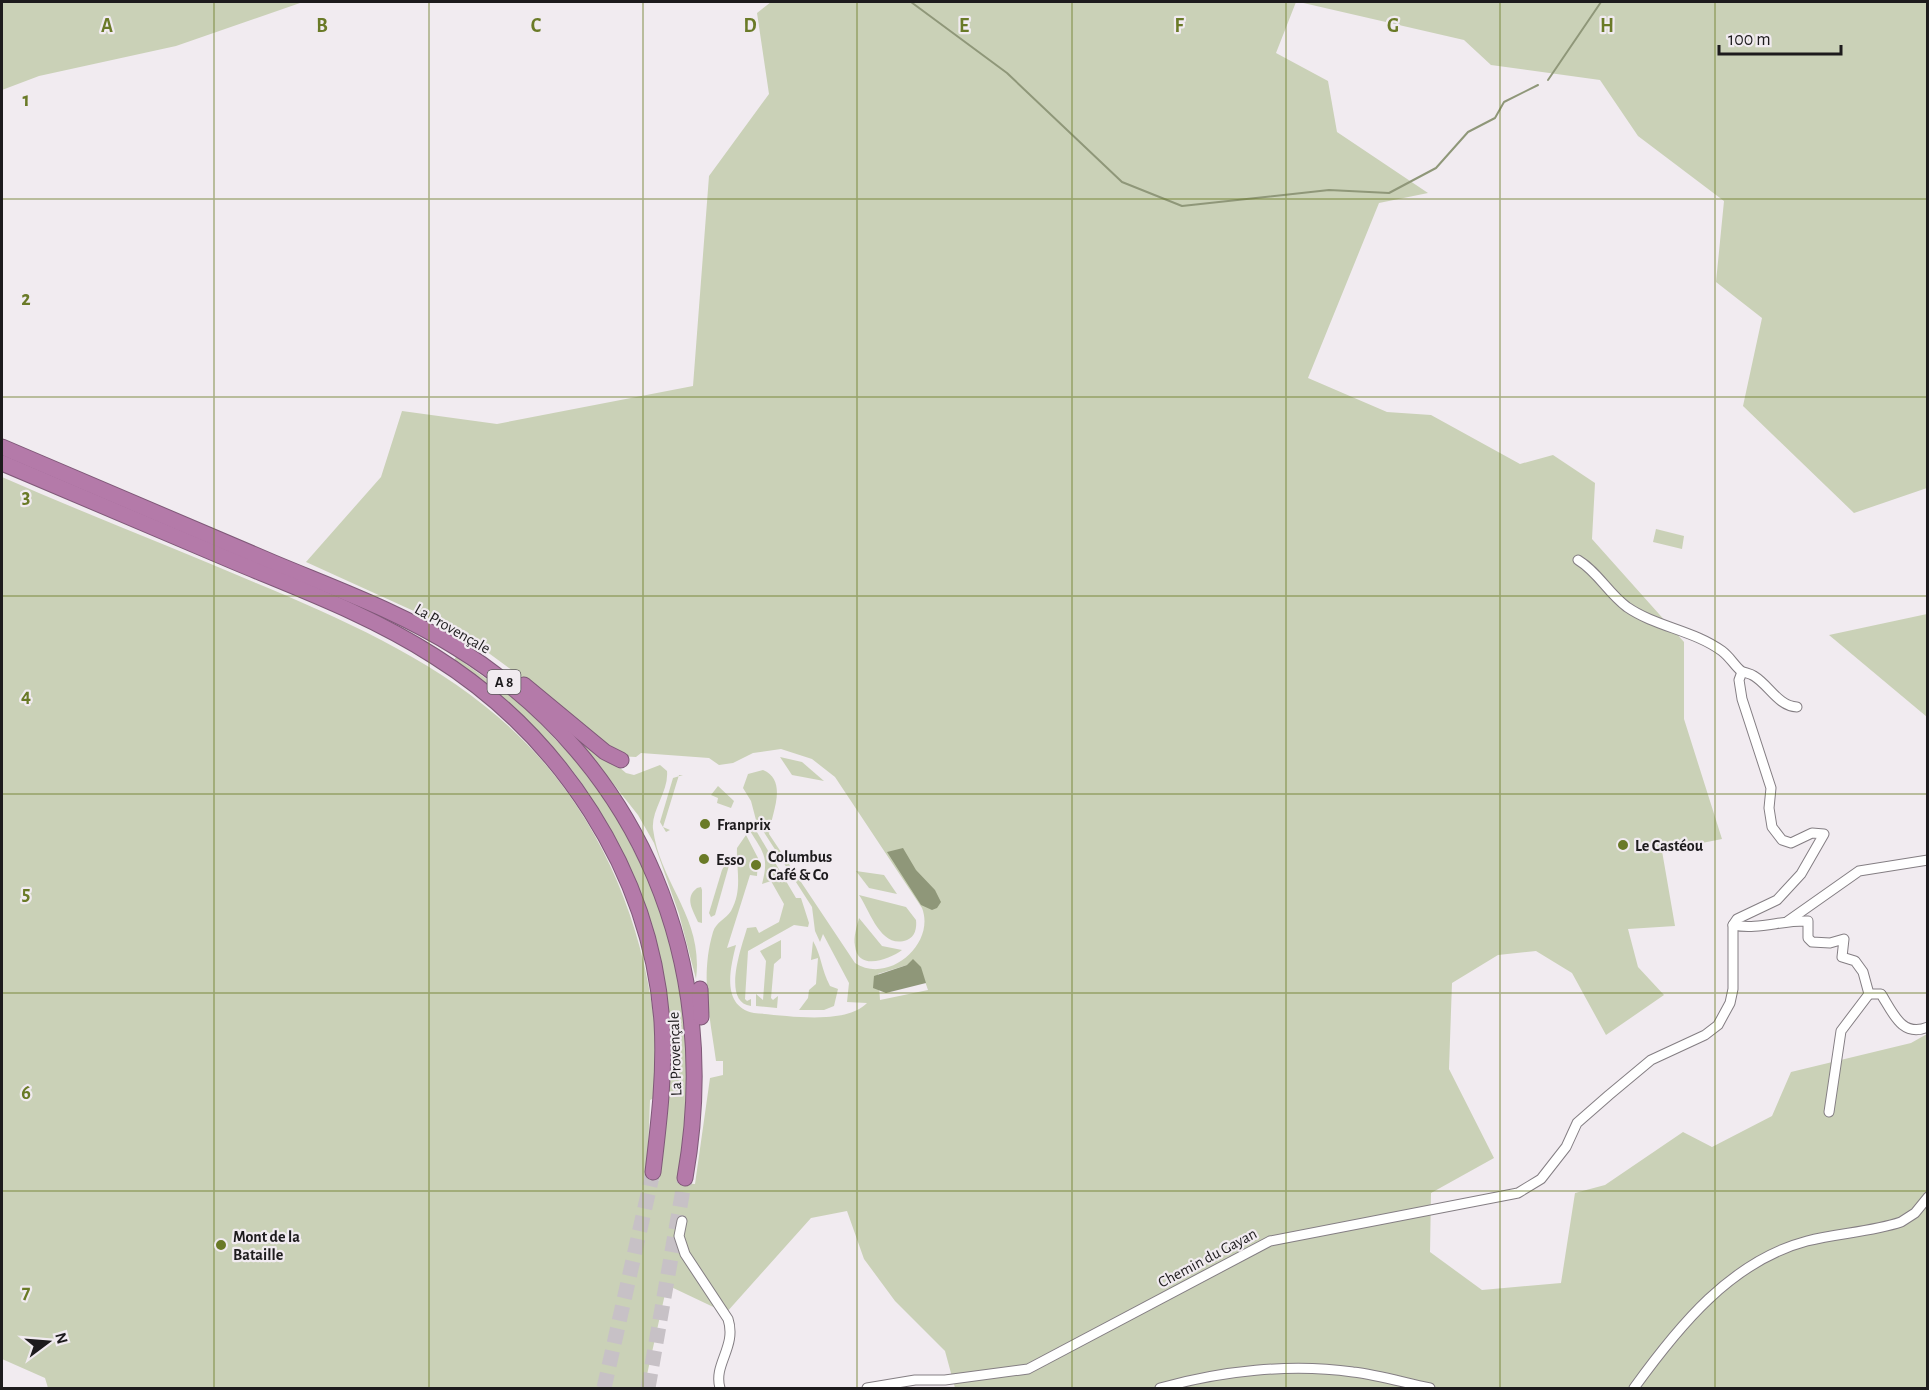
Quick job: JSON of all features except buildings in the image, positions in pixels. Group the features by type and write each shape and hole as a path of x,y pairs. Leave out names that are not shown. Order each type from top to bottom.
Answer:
{"highway":[{"name":"La Provençale","path":"2,447 336,589 428,631 487,668 554,724 609,791 638,839 664,897 684,966 694,1050 693,1109 685,1178"},
{"name":"La Provençale","path":"2,463 322,599 395,633 463,674 512,714 533,736 563,771 600,827 631,890 651,953 658,992 663,1061 662,1099 653,1172"},
{"path":"428,631 462,644 491,661 544,701 605,753 621,760"},
{"path":"693,1109 702,1076 700,988"}],"street":[{"path":"1578,560 1592,568 1628,607 1652,620 1702,639 1722,651 1742,672 1753,675 1785,703 1797,707"},
{"path":"1742,672 1739,680 1742,699 1771,788 1769,808 1772,827 1782,840 1791,843 1812,833 1824,834 1801,874 1777,900 1737,919 1733,925 1748,928 1788,921 1808,921 1808,938 1812,942 1830,943 1844,939 1842,957 1855,961 1863,972 1869,994"},
{"path":"1788,921 1859,871 1928,860"},
{"name":"Chemin du Gayan","path":"867,1389 915,1380 945,1380 1028,1369 1270,1241 1518,1193 1541,1179 1556,1162 1577,1123 1651,1060 1705,1035 1718,1025 1730,1003 1733,988 1733,925"},
{"path":"1869,994 1881,994 1903,1027 1912,1031 1928,1027"},
{"path":"1829,1112 1841,1031 1869,994"},
{"path":"1634,1389 1688,1319 1727,1283 1755,1264 1787,1247 1809,1240 1901,1222 1915,1213 1928,1197"},
{"path":"682,1221 680,1243 685,1254 728,1319 732,1330 731,1342 719,1371 720,1389"},
{"path":"1160,1389 1214,1374 1328,1369 1354,1372 1430,1389"}],"shaded area":[{"path":"2,2 303,2 176,46 39,76 2,90"},
{"path":"771,2 1296,2 1276,53 1328,81 1337,132 1428,193 1379,203 1308,378 1387,412 1431,415 1520,464 1553,455 1595,483 1592,539 1684,642 1684,719 1722,839 1662,851 1675,926 1628,929 1638,967 1664,995 1606,1035 1572,973 1536,951 1498,955 1452,983 1449,1069 1494,1158 1431,1193 1430,1252 1482,1290 1561,1283 1575,1193 1605,1185 1683,1132 1712,1147 1772,1116 1791,1072 1911,1043 1927,1034 1927,1388 955,1388 945,1351 895,1301 864,1259 847,1211 811,1218 726,1313 667,1285 644,1388 48,1388 45,1378 2,1359 2,477 288,596 351,625 413,657 442,675 497,716 529,746 558,780 583,815 622,892 636,934 647,976 656,1039 654,1098 650,1100 647,1179 659,1181 667,1086 668,1038 664,990 656,962 607,833 585,787 533,727 454,660 456,657 523,705 573,758 613,810 651,885 675,954 688,1051 685,1132 680,1183 695,1184 710,1078 723,1075 723,1061 716,1061 711,1028 707,996 707,965 714,929 729,914 735,903 738,887 737,848 746,835 758,858 757,876 750,875 727,948 736,945 730,985 736,1003 754,1013 829,1017 844,1015 867,1003 847,1002 849,983 823,934 820,942 815,931 812,907 756,820 751,801 743,788 748,774 763,770 771,775 775,782 776,799 769,834 855,963 868,968 881,969 894,965 916,947 922,935 924,922 922,908 835,777 812,759 781,749 753,753 733,763 719,765 709,758 641,753 636,757 617,756 555,702 460,632 306,562 381,477 402,411 497,424 693,386 709,176 769,94 757,13","holes":["907,965 920,967 928,990 880,1000 878,974"]},
{"path":"1299,2 1927,2 1927,488 1854,513 1743,406 1762,318 1716,282 1724,201 1638,136 1600,80 1491,65 1464,40"},
{"path":"1656,529 1684,536 1682,549 1653,542"},
{"path":"1928,614 1927,717 1829,635"},
{"path":"572,727 626,773 634,775 660,765 667,771 653,829 657,849 694,938 697,957 696,979 679,914 654,843 638,815 570,729"},
{"path":"780,757 802,762 824,781 792,775"},
{"path":"679,776 663,827 660,822 673,778"},
{"path":"718,786 734,801 731,808 717,803 718,798 711,795"},
{"path":"754,827 796,898 801,898 809,923 808,927 794,925 748,951 745,999 747,1001 751,999 751,1006 742,1002 737,995 735,984 738,960 747,928 756,927 759,933 779,922 784,904 771,881 762,884 765,862 762,851 750,831"},
{"path":"903,848 916,870 935,890 941,902 937,908 932,910 921,905 887,852"},
{"path":"729,857 730,862 715,915 711,917 709,913 722,870"},
{"path":"856,871 884,875 897,894 869,888"},
{"path":"701,887 702,890 702,923 698,922 690,900 697,888"},
{"path":"859,895 906,907 916,920 916,929 912,937 898,942 883,934"},
{"path":"859,918 882,946 902,950 883,960 862,959 857,954 855,943"},
{"path":"781,940 781,958 774,964 771,998 773,1000 778,996 777,1008 756,1006 756,994 763,1000 766,961 760,951"},
{"path":"813,941 830,986 838,989 834,1006 824,1010 799,1010 808,998 809,990 816,984 818,958 811,960"},
{"path":"913,959 921,967 926,983 886,993 873,988 874,976 907,965"}],"waterway":[{"path":"911,2 1007,73 1122,182 1182,206 1329,190 1389,193 1436,168 1468,132 1495,118 1504,102 1538,85"},
{"path":"1548,80 1601,2"}],"tunnel":[{"path":"604,1388 653,1172"},
{"path":"648,1388 685,1178"}],"place":[{"name":"Franprix","path":"705,824"},
{"name":"Le Castéou","path":"1623,845"},
{"name":"Esso","path":"704,859"},
{"name":"Columbus Café & Co","path":"756,865"},
{"name":"Mont de la Bataille","path":"221,1245"}]}
